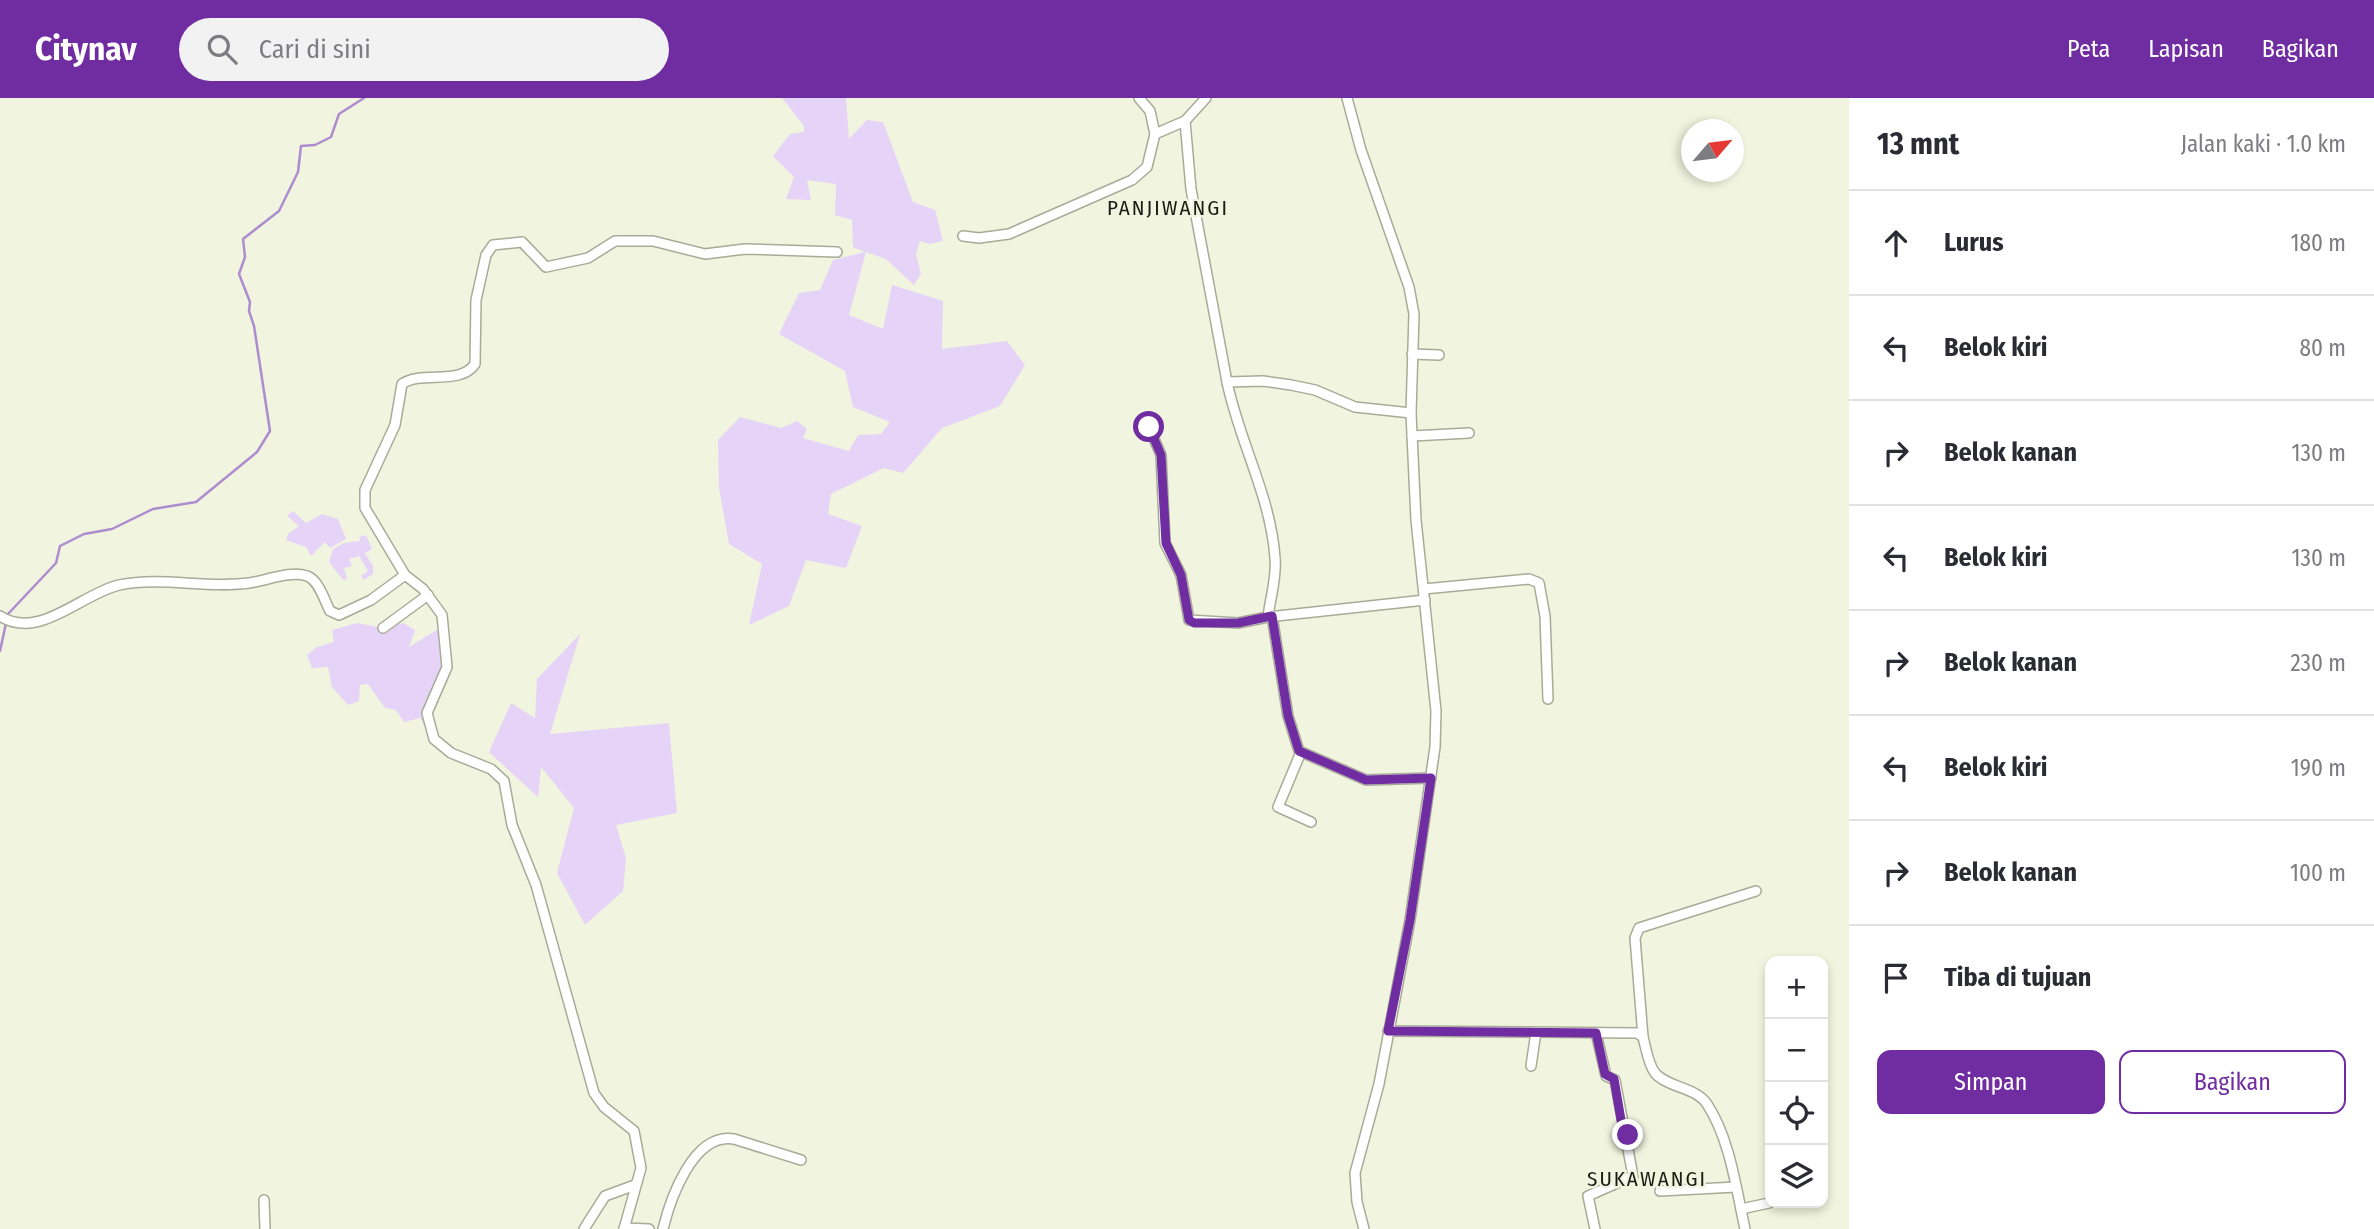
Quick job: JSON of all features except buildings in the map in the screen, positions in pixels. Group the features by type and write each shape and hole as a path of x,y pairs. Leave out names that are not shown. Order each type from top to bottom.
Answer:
{"street":[{"path":"963,236 979,238 1009,234 1128,183 1147,167 1156,134 1149,110 1139,98"},
{"path":"1156,134 1185,121 1206,98"},
{"path":"1348,98 1366,168 1410,290 1414,314 1411,414 1416,520 1436,683 1436,744 1410,920 1376,1097 1355,1173 1357,1202 1364,1229"},
{"path":"1185,121 1191,189 1227,382 1265,506 1274,549 1275,575 1270,617 1295,744 1301,752 1366,780 1431,778"},
{"path":"649,1229 624,1228 641,1168 634,1131 604,1107 594,1093 536,885 512,825 508,789 498,774 481,763 451,752 434,739 429,730 429,705 446,676 448,655 442,615 428,595 405,575 368,514 364,502 365,490 395,425 402,384 417,378 466,372 475,364 476,300 486,255 493,245 522,242 546,267 589,258 615,241 653,241 705,254 745,249 837,252"},
{"path":"1412,354 1439,355"},
{"path":"1227,382 1256,380 1291,385 1315,390 1355,407 1411,414"},
{"path":"1149,427 1161,455 1166,543 1181,575 1189,620 1194,623 1238,623 1425,600"},
{"path":"1412,436 1469,433"},
{"path":"0,616 13,625 49,617 108,589 130,583 241,584 303,575 314,580 330,611 340,615 371,600 405,575"},
{"path":"1424,589 1529,579 1539,583 1545,616 1548,699"},
{"path":"383,628 428,595"},
{"path":"1301,752 1278,807 1311,822"},
{"path":"1745,1229 1721,1137 1706,1102 1658,1075 1652,1068 1643,1037 1635,938 1639,928 1756,891"},
{"path":"1388,1031 1628,1031 1643,1037"},
{"path":"1531,1066 1536,1032"},
{"path":"1595,1229 1588,1195 1633,1177 1628,1135 1621,1120 1615,1080 1605,1076 1596,1033"},
{"path":"663,1229 677,1184 698,1156 715,1143 726,1138 734,1139 802,1160"},
{"path":"584,1229 605,1196 635,1185"},
{"path":"1660,1191 1736,1187"},
{"path":"264,1200 265,1229"},
{"path":"1741,1209 1765,1204"}],"shaded area":[{"path":"782,98 846,98 849,139 867,120 883,122 913,202 935,210 943,241 929,244 920,241 916,254 921,274 914,285 886,259 866,252 849,315 883,329 892,285 943,301 942,349 1007,341 1025,365 1000,406 942,428 903,473 884,468 831,494 828,514 862,526 846,568 806,560 789,606 749,625 762,564 729,544 719,488 718,440 740,417 781,428 797,421 807,429 803,438 849,451 858,435 881,434 890,422 853,407 845,371 779,334 799,293 820,290 833,260 865,252 853,247 852,220 835,215 836,184 807,180 811,200 786,199 794,177 773,156 790,134 804,132 804,126"},
{"path":"293,511 306,523 322,514 338,519 346,539 330,548 325,542 311,556 306,547 286,540 288,534 299,526 287,516"},
{"path":"366,535 372,549 365,553 373,566 373,574 364,580 361,576 368,571 359,556 349,559 352,566 344,568 347,579 343,580 329,562 333,549 344,543 360,541 359,537"},
{"path":"357,623 383,628 403,623 415,630 409,647 440,628 445,670 425,727 420,718 404,722 396,710 385,708 368,684 360,685 359,701 348,705 332,687 328,667 312,668 307,655 317,647 334,642 332,630"},
{"path":"580,634 550,734 669,723 677,813 616,825 626,858 623,891 585,925 557,873 574,808 541,767 538,797 489,752 511,703 535,718 537,679"}],"waterway":[{"path":"0,651 8,614 56,563 60,546 84,534 112,529 153,509 196,502 257,452 270,431 254,326 249,311 250,302 239,274 245,257 243,239 279,211 298,172 301,146 315,145 331,137 339,114 364,98"}],"district":[{"name":"PANJIWANGI","path":"1168,208"},
{"name":"SUKAWANGI","path":"1647,1179"}],"route":[{"path":"1149,427 1161,455 1166,543 1180,571 1189,620 1194,623 1238,623 1272,616 1288,716 1299,751 1366,780 1431,778 1410,920 1388,1031 1596,1033 1605,1074 1614,1079 1621,1120 1628,1135"}]}
